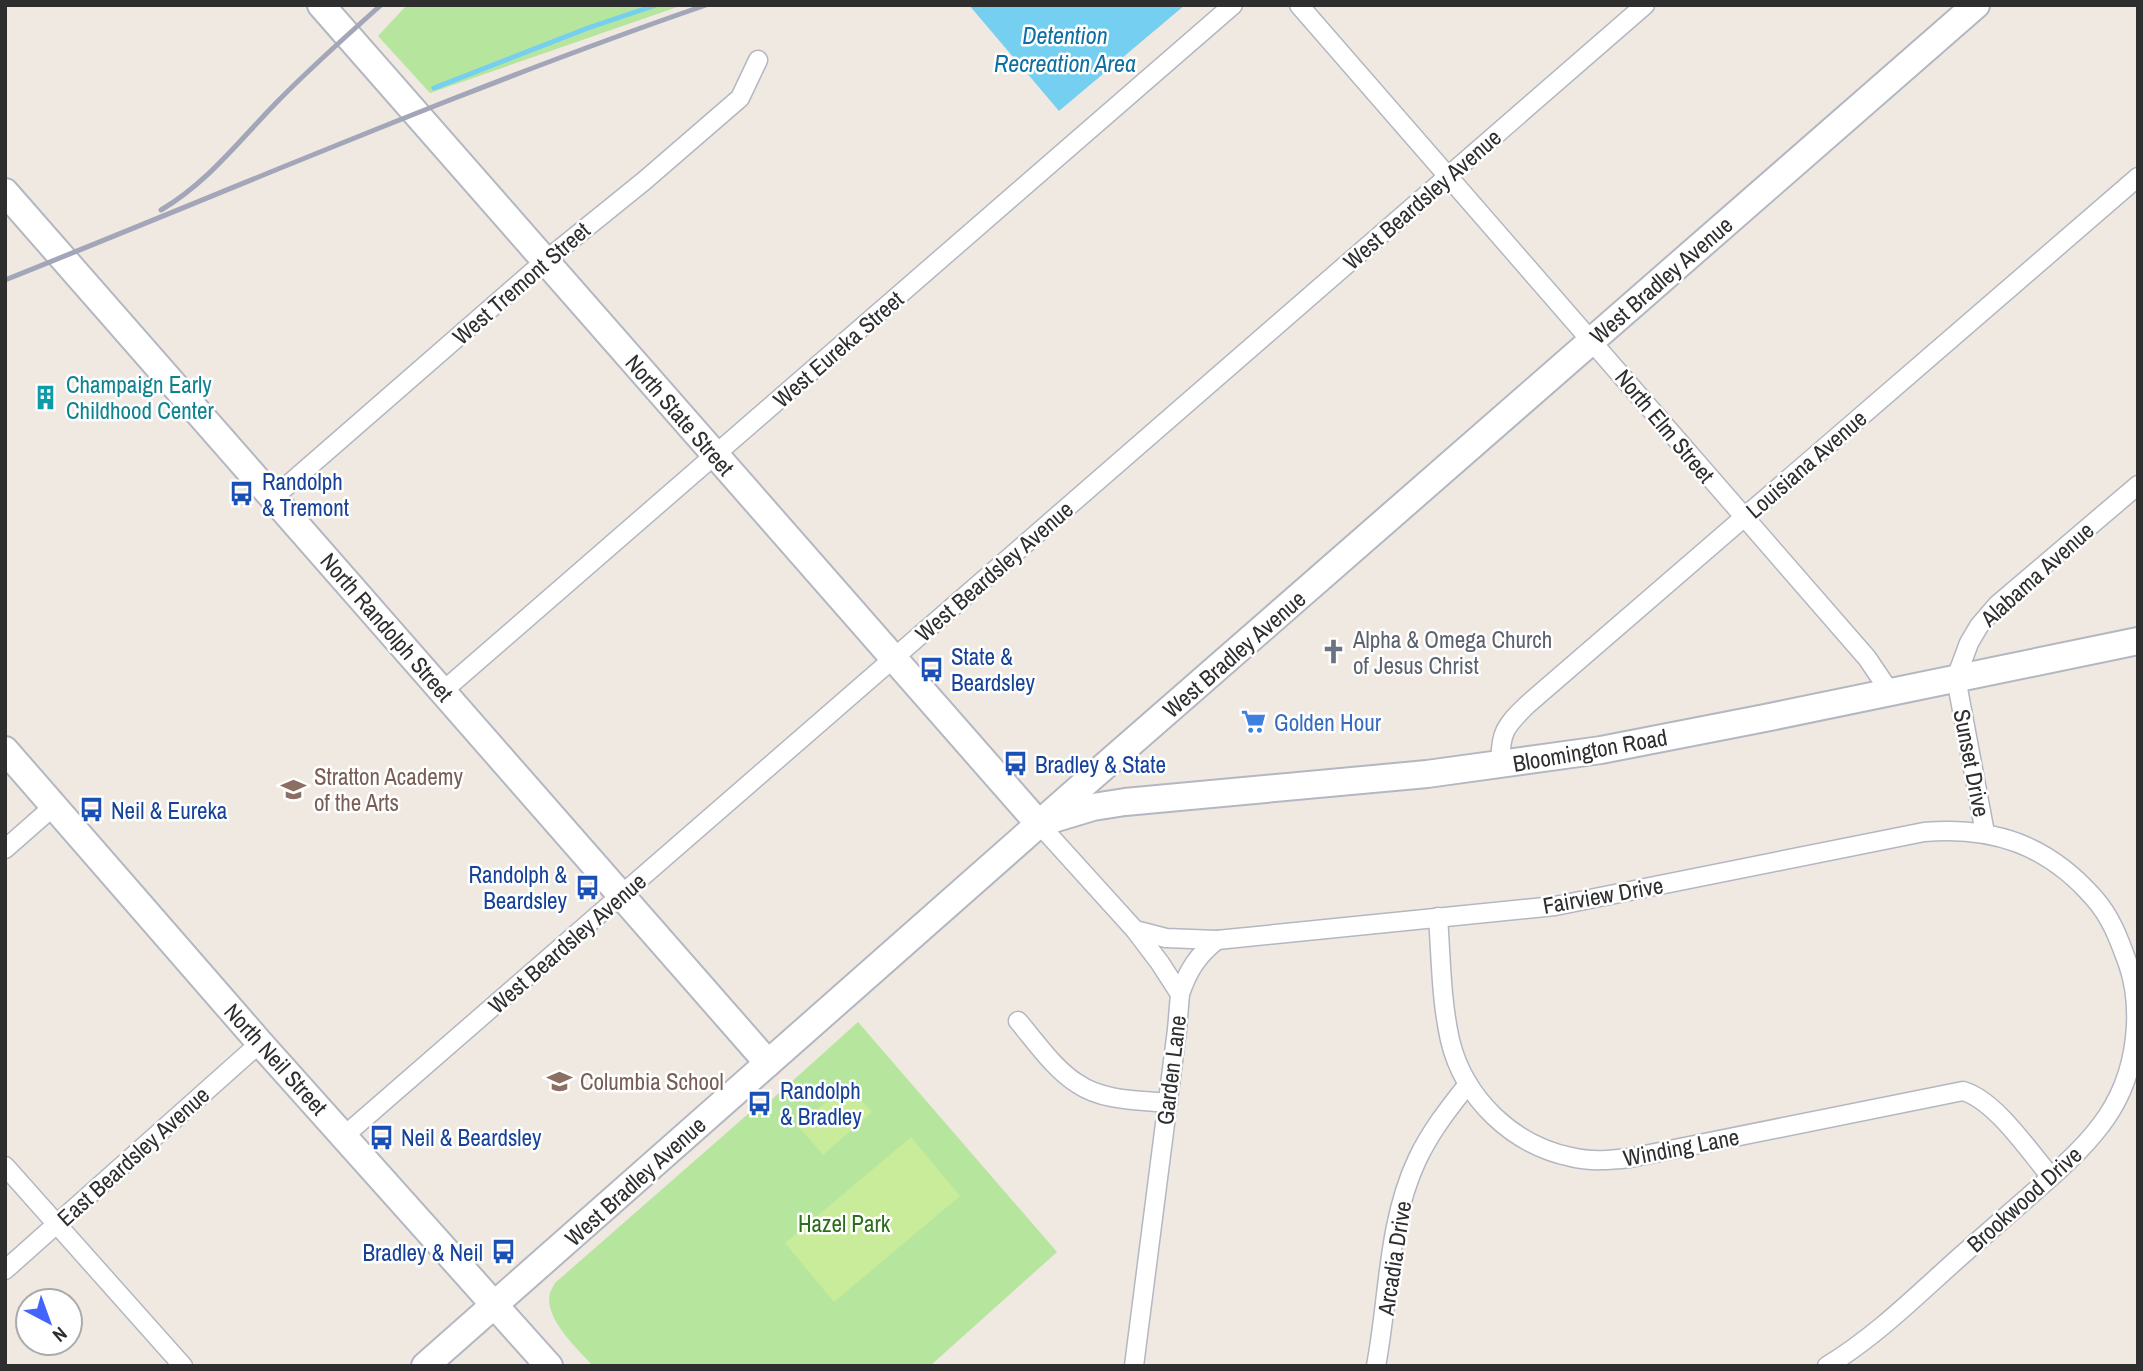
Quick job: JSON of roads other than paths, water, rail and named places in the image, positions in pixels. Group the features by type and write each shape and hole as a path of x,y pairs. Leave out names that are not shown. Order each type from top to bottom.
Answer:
{"main road":[{"name":"North State Street","path":"321,5 1039,824"},
{"name":"West Bradley Avenue","path":"425,1366 1039,824 1976,5"},
{"name":"North Randolph Street","path":"5,192 768,1063"},
{"name":"Bloomington Road","path":"1039,824 1093,807 1125,802 1427,774 1601,750 2138,641"},
{"name":"North Neil Street","path":"5,750 260,1043 549,1366"}],"street":[{"name":"West Eureka Street","path":"443,691 1233,5"},
{"name":"North Elm Street","path":"1299,5 1743,519 1867,658 1889,692"},
{"name":"West Beardsley Avenue","path":"344,1136 1645,5"},
{"name":"West Tremont Street","path":"273,498 545,261 740,98 758,60"},
{"name":"Louisiana Avenue","path":"1501,765 1500,744 1511,720 2138,177"},
{"name":"Alabama Avenue","path":"1956,678 1969,643 1997,605 2138,485"},
{"name":"Sunset Drive","path":"1956,678 1985,833 2038,851 2081,883 2101,905 2114,926 2136,981"},
{"path":"5,849 54,806"},
{"name":"Garden Lane","path":"1039,824 1135,930 1180,994 1134,1366"},
{"name":"Fairview Drive","path":"1135,930 1171,939 1217,940 1555,906 1924,832 1948,830 1985,833"},
{"name":"Winding Lane","path":"1437,917 1450,1040 1456,1059 1468,1084 1498,1121 1522,1139 1547,1150 1573,1158 1600,1161 1630,1158 1963,1091 1975,1094 1989,1105 2051,1177"},
{"path":"1180,994 1184,980 1197,958 1217,940"},
{"name":"Brookwood Drive","path":"1827,1366 1870,1335 2094,1136 2111,1113 2130,1069 2135,1046 2136,981"},
{"path":"1018,1021 1062,1071 1094,1093 1168,1103"},
{"name":"East Beardsley Avenue","path":"5,1270 260,1043"},
{"name":"Arcadia Drive","path":"1376,1366 1394,1238 1407,1183 1429,1137 1468,1084"},
{"path":"5,1166 183,1366"}],"water":[{"name":"Detention Recreation Area","path":"969,5 1185,5 1059,111"}],"waterway":[{"path":"434,88 588,28 656,5"}],"railway":[{"path":"161,210 208,174 301,78 381,5"},
{"path":"5,280 529,69 706,5"}],"place":[{"name":"Champaign Early Childhood Center","path":"46,397"},
{"name":"Randolph & Tremont","path":"242,494"},
{"name":"Alpha & Omega Church of Jesus Christ","path":"1333,652"},
{"name":"State & Beardsley","path":"931,669"},
{"name":"Golden Hour","path":"1254,722"},
{"name":"Bradley & State","path":"1015,764"},
{"name":"Stratton Academy of the Arts","path":"294,789"},
{"name":"Neil & Eureka","path":"91,810"},
{"name":"Randolph & Beardsley","path":"587,887"},
{"name":"Columbia School","path":"560,1081"},
{"name":"Randolph & Bradley","path":"760,1103"},
{"name":"Neil & Beardsley","path":"381,1137"},
{"name":"Bradley & Neil","path":"503,1252"}],"park label":[{"name":"Hazel Park","path":"844,1223"}]}
